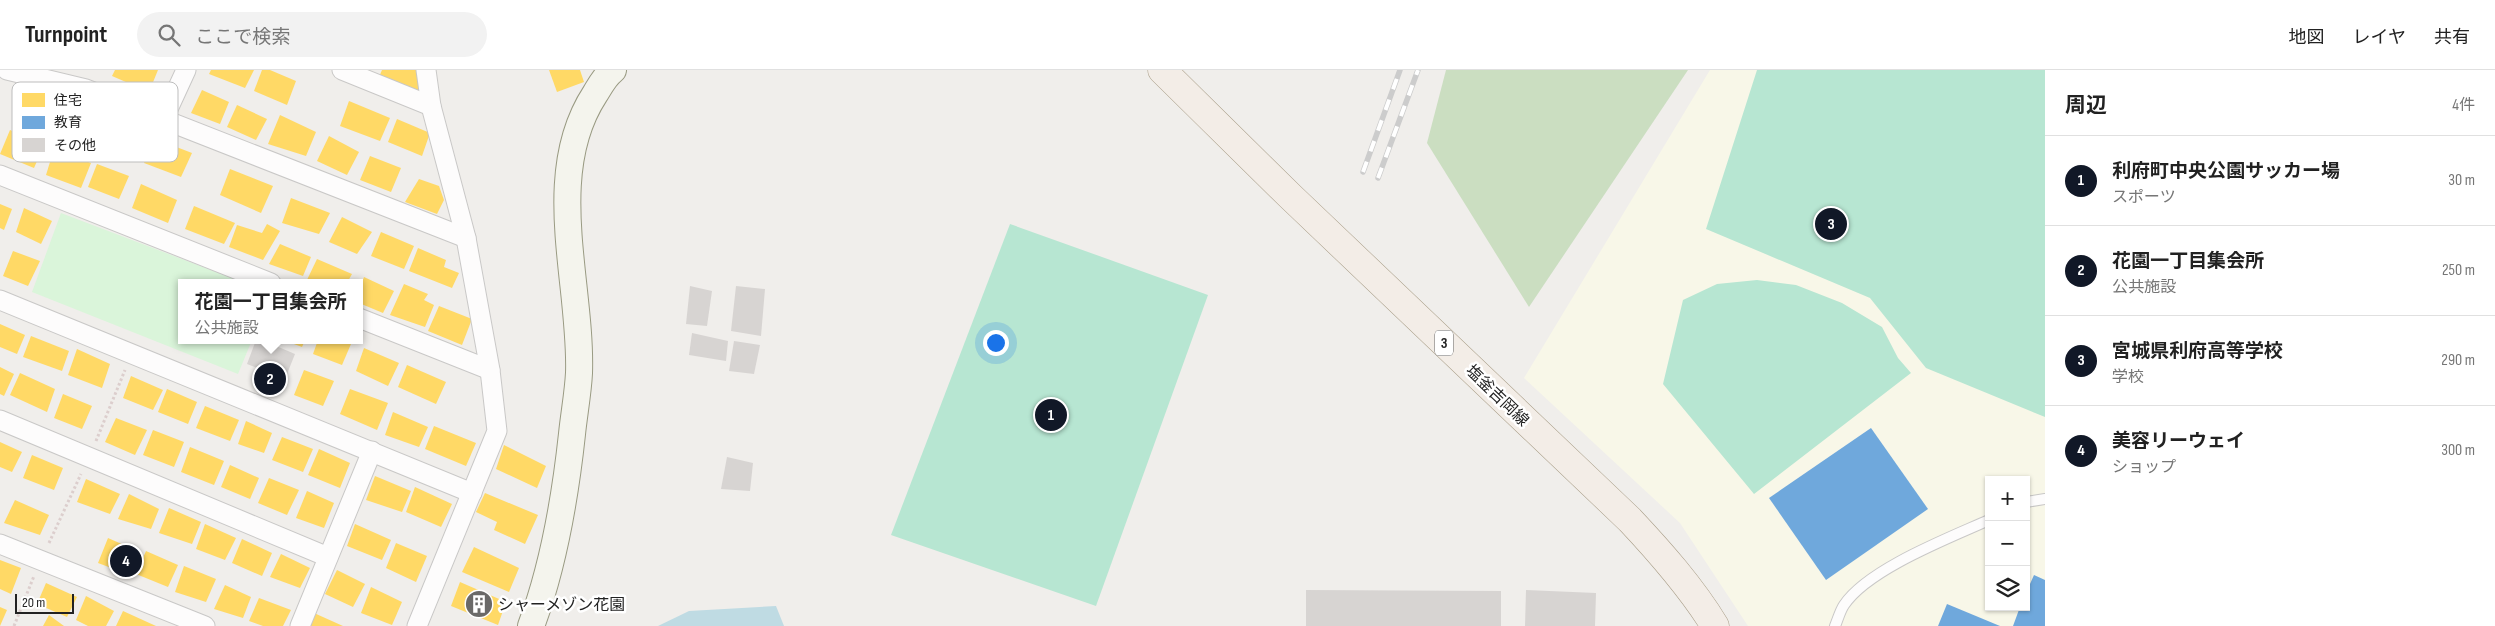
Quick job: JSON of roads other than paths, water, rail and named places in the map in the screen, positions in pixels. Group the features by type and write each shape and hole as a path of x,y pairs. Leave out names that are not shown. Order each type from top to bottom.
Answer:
{"main road":[{"name":"塩釜吉岡線","path":"1162,70 1290,196 1630,520 1662,554 1715,626"}],"street":[{"path":"7,70 57,82"},
{"path":"178,87 186,70"},
{"path":"342,70 431,106"},
{"path":"417,626 497,431 490,370 466,238 431,106 426,70"},
{"path":"531,626 554,549 567,480 579,373 568,213 568,174 574,141 585,110 613,70"},
{"path":"178,126 466,238"},
{"path":"0,175 261,279"},
{"path":"0,300 472,493"},
{"path":"363,320 490,370"},
{"path":"0,420 328,557"},
{"path":"300,626 372,451"},
{"path":"0,544 205,626"}],"lane":[{"path":"2030,501 2045,499"},
{"path":"1835,626 1844,604 1866,583 1899,561 1987,521"}],"water":[{"path":"776,606 784,626 658,626 689,611"}],"railway":[{"path":"1363,172 1400,70"},
{"path":"1378,178 1418,70"}],"place":[{"name":"宮城県利府高等学校","path":"1831,224"},
{"name":"花園一丁目集会所","path":"270,379"},
{"name":"利府町中央公園サッカー場","path":"1051,415"},
{"name":"美容リーウェイ","path":"126,561"},
{"name":"シャーメゾン花園","path":"479,604"}]}
